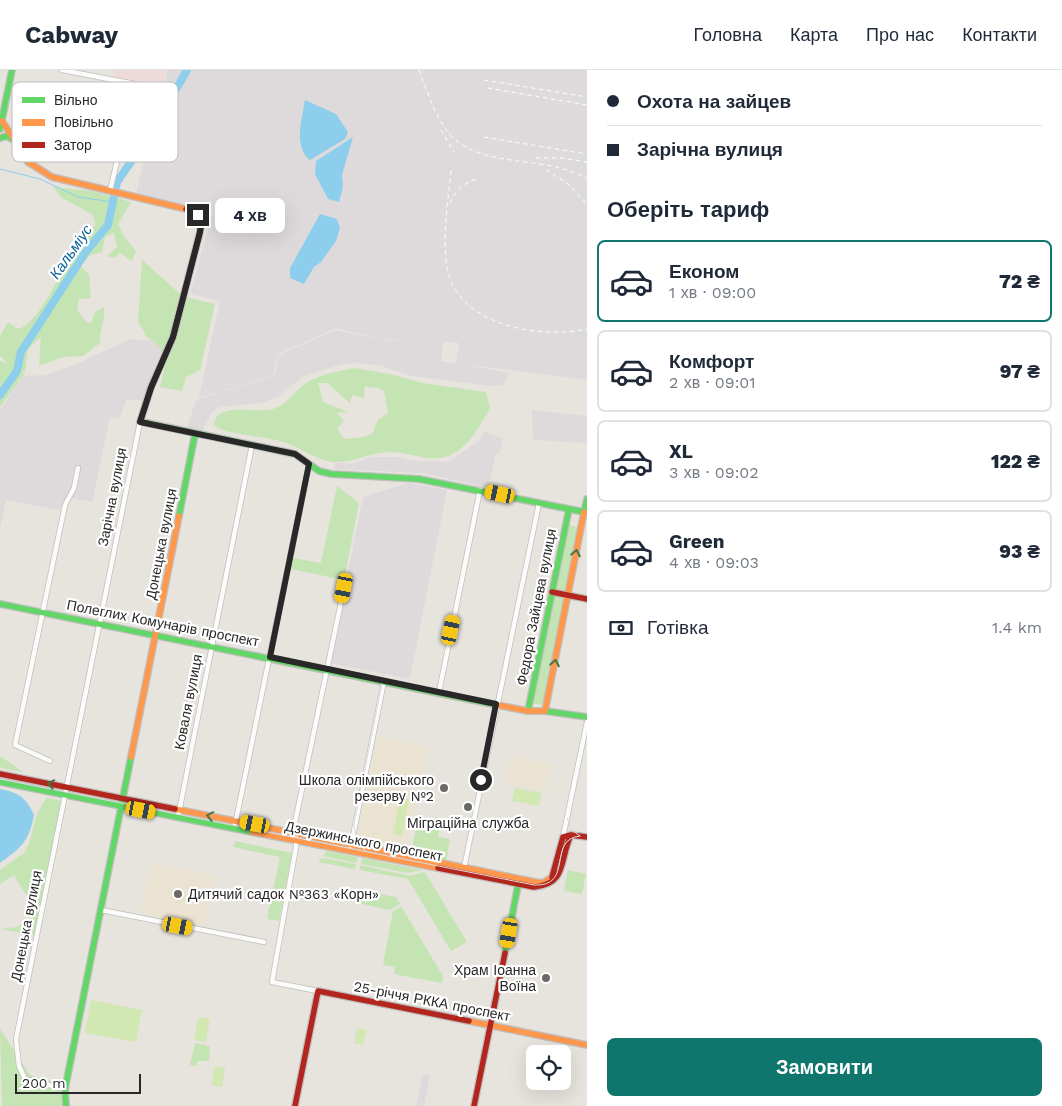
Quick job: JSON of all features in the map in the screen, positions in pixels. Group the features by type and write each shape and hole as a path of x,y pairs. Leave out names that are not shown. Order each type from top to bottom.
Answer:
{"street":[{"path":"0,129 12,70"},
{"path":"62,70 125,82"},
{"path":"1,121 12,139"},
{"path":"0,138 7,136 12,139"},
{"path":"28,162 41,171 62,180 110,191 117,162"},
{"name":"Зарічна вулиця","path":"65,795 140,422 151,388 173,337 199,236 200,220 194,211 110,191"},
{"path":"140,422 295,454 309,464 331,474 419,479 584,512"},
{"name":"Донецька вулиця","path":"122,806 195,434"},
{"name":"Коваля вулиця","path":"178,817 252,445"},
{"path":"235,828 309,464"},
{"path":"50,761 15,745 64,505 74,488 78,468"},
{"path":"439,692 480,490"},
{"name":"Федора Зайцева вулиця","path":"545,711 587,499"},
{"path":"464,868 496,704 539,502"},
{"name":"Федора Зайцева вулиця","path":"528,711 569,509"},
{"path":"296,840 296,835 293,832 344,588"},
{"path":"552,592 587,599"},
{"name":"Полеглих Комунарів проспект","path":"0,604 270,657 528,711 545,711 587,717"},
{"path":"350,851 384,681"},
{"path":"516,882 543,882 550,879 554,873 587,722"},
{"name":"Дзержинського проспект","path":"0,774 351,844 464,868 516,882"},
{"name":"Дзержинського проспект","path":"0,782 516,882"},
{"name":"Донецька вулиця","path":"65,795 16,1039 19,1066 25,1079 65,1089"},
{"path":"66,1106 65,1089 122,806"},
{"path":"563,837 571,835 587,837"},
{"path":"516,882 544,887 553,883 559,874 566,844 571,835"},
{"name":"25-річчя РККА проспект","path":"296,840 272,982 587,1045"},
{"path":"474,1106 516,882"},
{"path":"101,910 264,942"},
{"path":"295,1106 318,991"}],"shaded area":[{"path":"114,70 167,70 164,82 112,82"},
{"path":"168,70 587,70 587,380 464,364 510,373 504,385 490,386 412,376 382,366 360,363 343,364 302,377 279,396 262,403 220,407 212,411 202,432 187,428 196,400 275,375 279,355 336,330 388,341 419,341 384,340 336,328 278,354 273,375 199,398 220,301 190,294 213,211 136,193 144,162 178,162 178,82 165,82","holes":["443,342 459,343 456,364 441,361"]},
{"path":"130,339 166,342 142,401 126,399 120,419 110,417 92,502 70,498 59,510 6,500 0,529 0,411 15,387 24,376 45,375 72,366"},
{"path":"532,410 587,416 587,443 533,440"},
{"path":"484,432 503,438 500,452 495,456 488,488 423,473 334,469 335,463 352,464 372,457 398,457 414,461 448,462 479,441"},
{"path":"408,483 447,490 410,679 330,663 363,497"},
{"path":"378,736 428,747 420,784 370,774"},
{"path":"510,756 551,764 545,792 505,784"},
{"path":"369,782 418,793 406,852 356,841"},
{"name":"Дитячий садок №363 «Корн»","path":"151,863 215,876 205,926 141,913"},
{"path":"423,1074 430,1075 424,1106 416,1106"}],"green space":[{"path":"53,187 92,191 131,202 118,224 124,236 136,251 132,261 120,253 114,258 107,256 117,247 114,233 105,237 102,252 89,256 81,266 89,275 91,298 79,299 77,310 86,322 92,323 94,313 104,307 100,343 83,356 63,357 39,366 41,337 28,349 25,372 15,372 25,373 0,407 0,361 8,364 0,356 0,336 8,322 18,329 29,323 39,312 76,246 86,233 96,225 92,214 62,198"},
{"path":"142,260 177,291 189,298 215,304 200,370 186,377 182,391 160,387 164,371 161,348 147,337 138,322"},
{"path":"354,368 390,374 422,383 486,392 490,408 466,444 453,454 438,458 388,452 347,461 326,461 280,441 235,433 214,425 216,418 222,413 238,410 273,409 285,403 300,388 312,380","holes":["318,383 327,383 350,403 352,395 364,398 365,386 377,387 384,391 388,413 378,420 372,434 364,437 344,439 337,428 344,421 337,413 348,412 323,402"]},
{"path":"337,486 359,503 344,580 291,569 293,558 321,563"},
{"path":"568,525 579,527 566,591 555,589"},
{"path":"553,595 565,597 543,705 531,703"},
{"path":"0,756 23,772 0,768"},
{"path":"515,788 541,793 539,806 512,801"},
{"path":"400,797 409,799 402,836 393,834"},
{"path":"46,798 62,801 35,935 0,929 17,927 37,913 14,875 0,884 0,870 24,853 29,844 37,814"},
{"path":"417,822 440,826 438,837 450,839 446,863 411,856"},
{"path":"235,841 292,853 279,921 267,919 280,857 233,847"},
{"path":"327,851 358,857 356,863 323,856"},
{"path":"322,858 356,864 355,869 318,862"},
{"path":"362,858 422,870 408,873 361,864"},
{"path":"360,865 410,876 425,872 467,942 451,951 408,879 360,870"},
{"path":"568,870 586,874 582,894 564,891"},
{"path":"359,890 396,897 400,904 390,910 362,904"},
{"path":"401,906 443,976 442,983 394,974 395,967 383,965 393,911"},
{"path":"91,1000 142,1010 136,1042 85,1033"},
{"path":"198,1017 210,1019 206,1042 194,1040"},
{"path":"357,1028 367,1030 363,1045 354,1043"},
{"path":"0,1029 30,1075 62,1084 62,1106 2,1106"},
{"path":"195,1043 210,1046 209,1061 198,1061 196,1066 190,1065"},
{"path":"215,1066 225,1068 222,1087 211,1085"}],"water":[{"path":"305,100 336,114 348,132 345,139 310,160 302,148 300,140"},
{"path":"353,137 342,175 343,187 339,202 328,199 315,174 316,161"},
{"path":"320,214 337,219 340,228 336,241 321,262 314,267 304,284 290,278 290,268"},
{"path":"0,789 12,792 25,800 34,815 30,831 23,843 0,863"}],"waterway":[{"name":"Кальміус","path":"178,86 187,70"},
{"name":"Кальміус","path":"0,395 17,371 21,352 85,253 108,225 117,182 131,162"},
{"path":"0,169 40,179 78,197 113,202"}],"tram line":[{"path":"366,851 357,843 354,824 384,674"},
{"path":"0,779 534,885 546,884 554,879 558,871 564,845 570,839 580,836"},
{"path":"567,818 572,830 580,836"}],"railway":[{"path":"419,70 439,118 457,142 482,154 556,167 587,178"},
{"path":"484,80 587,97"},
{"path":"488,88 587,105"},
{"path":"441,130 454,152"},
{"path":"484,137 587,154"},
{"path":"536,158 562,158 587,162"},
{"path":"546,170 567,183 587,204"},
{"path":"451,171 445,231 447,267 454,287 466,303 483,315 502,324 524,329 546,332 567,332 587,329"},
{"path":"450,203 460,188 477,179"}],"traffic: fast":[{"path":"0,129 12,70"},
{"path":"0,138 7,136 12,139"},
{"path":"147,423 295,454 319,471 331,474 419,479 569,509"},
{"path":"179,516 195,434"},
{"path":"528,711 569,509 584,512 587,499"},
{"path":"0,604 497,705"},
{"path":"545,711 587,717"},
{"path":"66,1106 65,1089 131,757"},
{"path":"0,782 252,832"},
{"path":"505,953 518,885"}],"traffic: slow":[{"path":"2,121 12,137"},
{"path":"28,162 52,177 186,209"},
{"path":"497,705 528,711 545,711 584,512"},
{"path":"131,757 179,516"},
{"path":"175,809 535,882 543,883 552,877"},
{"path":"252,832 438,868"},
{"path":"469,1021 587,1045"}],"traffic: jam":[{"path":"147,423 140,422 151,387 173,337 200,232 198,217 194,212 186,209"},
{"path":"552,592 587,599"},
{"path":"0,774 175,809"},
{"path":"552,877 563,837 571,835 587,837"},
{"path":"438,868 534,887 545,885 552,881 561,869 571,835"},
{"path":"474,1106 505,953"},
{"path":"295,1106 318,991 469,1021"}],"place":[{"name":"Школа олімпійського резерву №2","path":"444,788"},
{"name":"Міграційна служба","path":"468,807"},
{"name":"Дитячий садок №363 «Корн»","path":"178,894"},
{"name":"Храм Іоанна Воїна","path":"546,978"}],"route":[{"path":"198,215 201,227 173,337 151,388 140,422 295,454 309,464 270,657 496,704 481,780"}]}
